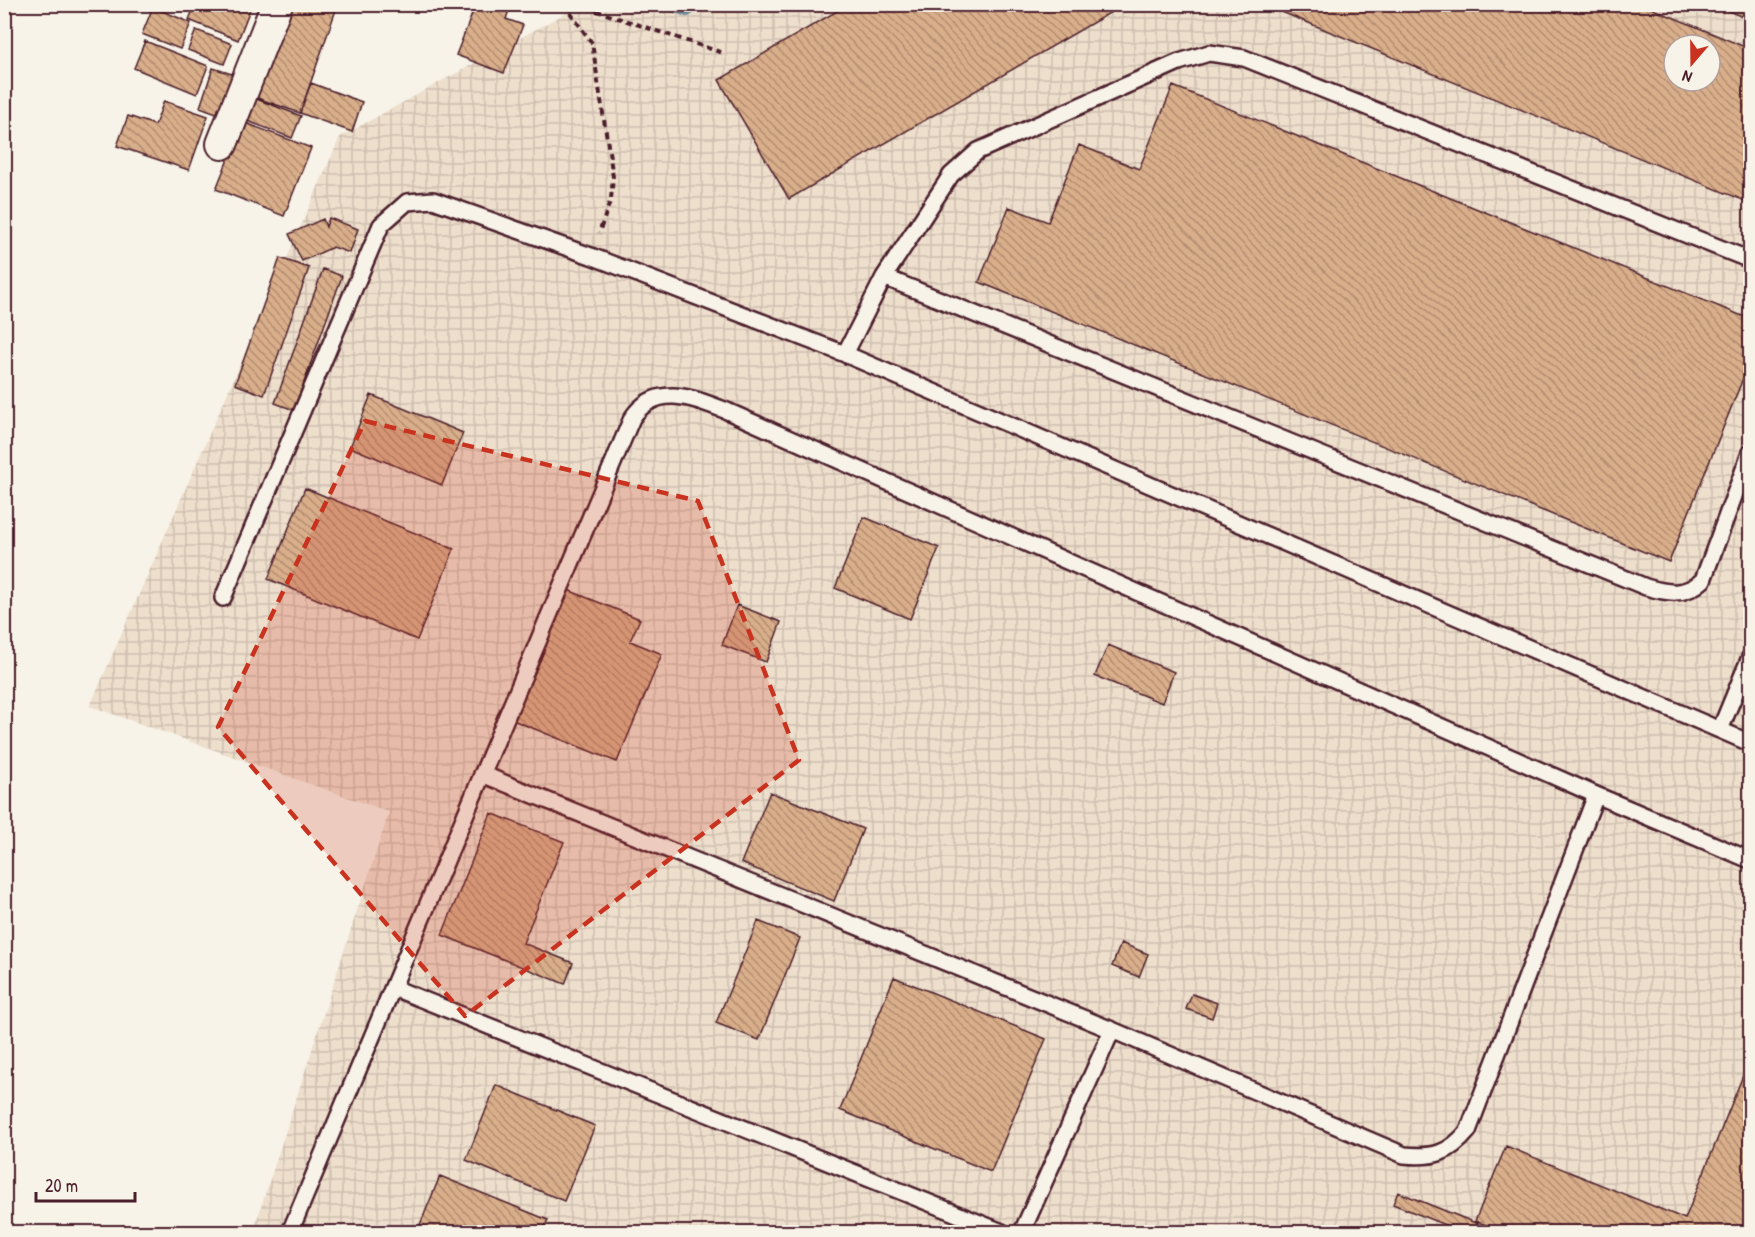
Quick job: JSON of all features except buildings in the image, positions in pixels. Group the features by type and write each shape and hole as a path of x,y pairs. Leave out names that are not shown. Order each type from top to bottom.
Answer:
{"street":[{"path":"222,144 277,4"}],"lane":[{"path":"845,354 884,277 951,175 978,151 1179,62 1209,53 1244,58 1750,260"},
{"path":"224,598 381,225 407,202 433,200 591,256 845,354 1750,743"},
{"path":"884,277 1646,587 1668,593 1685,592 1703,580 1750,453"},
{"path":"290,1233 632,418 639,406 650,399 666,395 706,403 727,411 1596,795 1750,860"},
{"path":"1720,730 1750,657"},
{"path":"482,774 1112,1030 1404,1155 1422,1156 1456,1146 1468,1131 1596,795"},
{"path":"394,988 1002,1233"},
{"path":"1022,1233 1112,1030"}],"path":[{"path":"564,4 592,44 613,177 611,199 603,219"},
{"path":"576,5 723,54"}],"highlighted area":[{"path":"365,421 698,501 799,760 465,1016 218,727"}],"shaded area":[{"path":"580,5 1750,5 1750,1232 253,1232 389,812 90,706 340,137"}],"waterway":[{"path":"666,4 687,12 700,4"}]}
